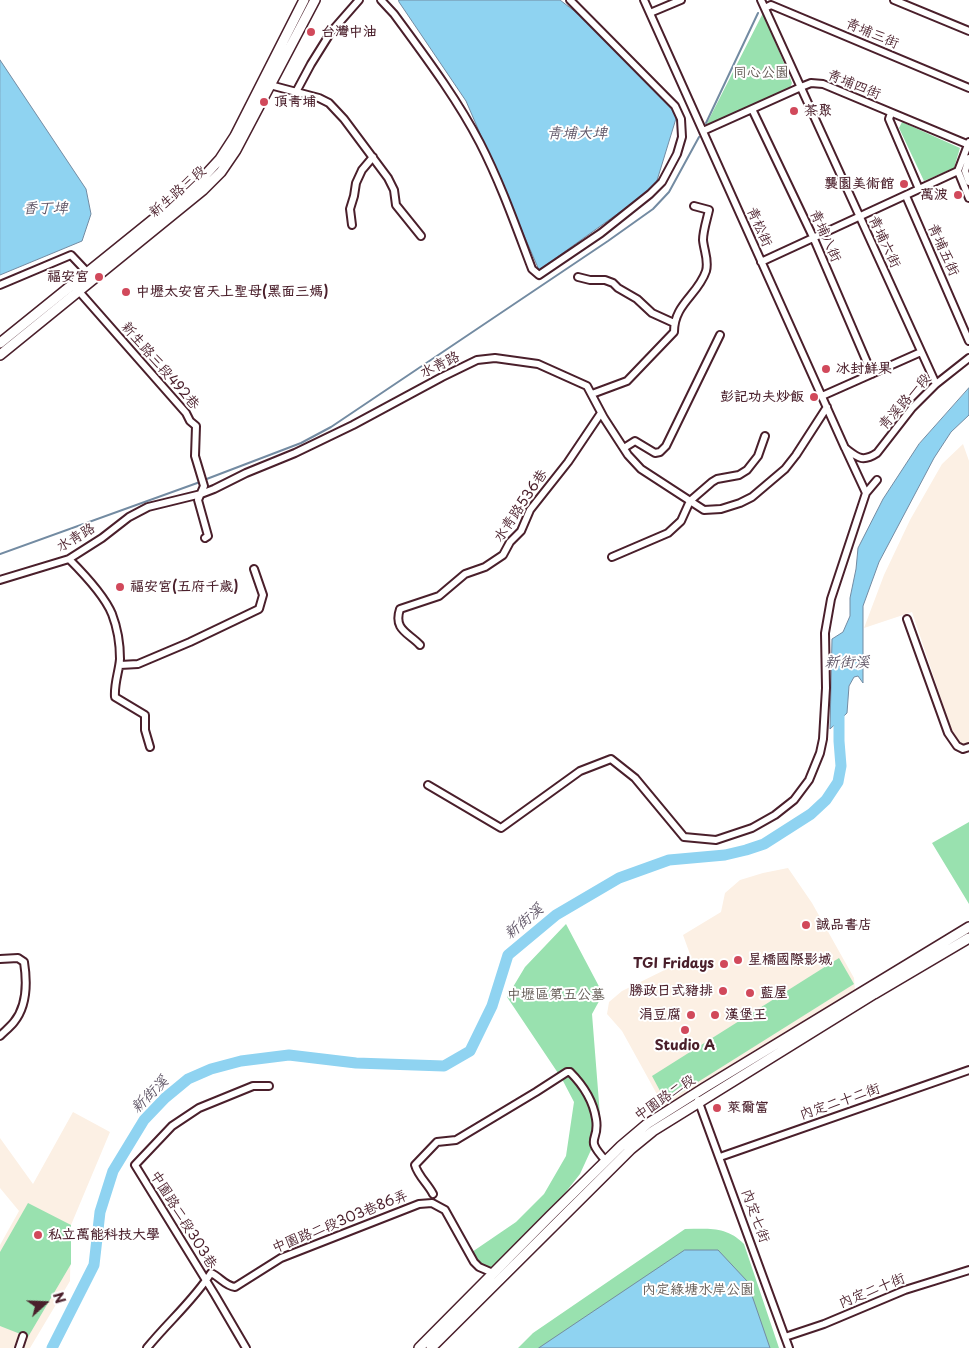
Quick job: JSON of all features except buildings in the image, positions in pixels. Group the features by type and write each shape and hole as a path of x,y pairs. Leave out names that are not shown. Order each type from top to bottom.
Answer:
{"main road":[{"name":"新生路三段","path":"0,356 76,288 88,273 197,184 220,159 235,136 304,0"},
{"name":"新生路三段","path":"0,343 76,288 203,190 221,172 236,150 314,0"},
{"name":"中園路二段","path":"419,1348 631,1149 653,1131 697,1098 969,927"},
{"name":"中園路二段","path":"431,1348 496,1276 606,1161 647,1124 697,1098 969,938"}],"street":[{"path":"296,92 331,32 359,0"},
{"path":"381,0 405,29 460,108 503,192 532,269 539,275 601,232 650,194 662,182 682,137 681,119 675,106 570,0"},
{"name":"青松街","path":"644,0 866,493"},
{"path":"650,13 681,0"},
{"name":"青埔六街","path":"761,0 936,384"},
{"path":"894,0 969,31"},
{"name":"青埔三街","path":"765,8 771,5 969,88"},
{"name":"青埔四街","path":"703,131 811,83 823,84 892,114 969,144"},
{"path":"270,85 319,98 330,103 372,157 394,190 396,205 421,236"},
{"name":"青埔八街","path":"752,109 814,239 872,374"},
{"path":"892,114 889,119 919,189"},
{"path":"761,262 958,171 969,144"},
{"path":"352,225 350,209 356,183 362,170 372,157"},
{"path":"969,158 965,171 969,182"},
{"path":"958,171 969,198"},
{"name":"青埔五街","path":"906,196 969,341"},
{"path":"592,394 627,381 674,332 674,323 680,307 698,286 706,271 707,262 703,239 709,210 694,206"},
{"path":"0,284 71,255 88,273"},
{"path":"578,277 613,282 618,288 637,299 652,313 674,323"},
{"name":"新生路三段492巷","path":"76,288 196,426 195,456 204,486 201,494"},
{"path":"624,448 635,441 655,453 660,452 666,446 720,335"},
{"path":"822,396 921,352"},
{"name":"水青路","path":"0,580 69,559 102,538 129,516 148,507 201,494 246,472 295,453 353,425 442,376 477,360 495,358 538,364 587,386 601,412 640,469 704,510 720,509 752,497 785,469 827,407"},
{"name":"青溪路一段","path":"846,449 859,458 869,458 877,453 912,408 936,384 969,358"},
{"name":"水青路536巷","path":"420,645 402,629 398,616 400,609 439,596 465,574 485,567 503,555 510,542 521,531 530,510 568,462 601,412"},
{"path":"612,557 668,533 681,521 690,501 716,479 739,475 747,470 758,456 765,436"},
{"path":"428,785 500,828 580,771 611,759 635,778 684,837 716,840 752,828 775,815 794,800 809,780 820,753 823,739 826,688 825,633 831,599 866,493 877,480"},
{"path":"201,494 198,500 207,529 208,536 205,538"},
{"path":"69,559 98,593 112,614 120,648 120,665 114,687 115,697 145,715 145,730 150,747"},
{"path":"120,665 138,664 259,609 263,595 254,569"},
{"path":"907,619 948,733 957,746 963,749 969,747"},
{"path":"0,959 18,958 24,962 26,977 20,1012 14,1022 0,1036"},
{"name":"內定二十二街","path":"720,1157 969,1070"},
{"path":"433,1194 415,1164 437,1142 456,1140 567,1072 570,1072 578,1081 590,1099 597,1124 593,1143 595,1149 606,1161"},
{"name":"中園路二段303巷","path":"246,1348 135,1165 172,1126 199,1108 253,1086 269,1086"},
{"name":"內定七街","path":"697,1098 788,1348"},
{"name":"中園路二段303巷86弄","path":"206,1281 211,1273 229,1286 235,1287 281,1258 419,1204 432,1203 445,1210 474,1262 479,1267 496,1276"},
{"name":"內定二十街","path":"785,1337 824,1324 905,1290 969,1270"},
{"path":"147,1348 194,1297 206,1281"},
{"path":"19,1348 23,1336"}],"shaded area":[{"path":"963,444 969,461 969,744 961,744 954,737 912,612 864,628 884,575 910,520 942,464"},
{"path":"788,868 812,903 854,978 855,990 664,1107 622,1031 607,1014 609,1002 622,991 691,957 683,935 721,912 725,893 740,880"},
{"name":"私立萬能科技大學","path":"73,1112 110,1132 71,1225 70,1281 30,1348 0,1348 0,1245 19,1211 0,1188 0,1138 33,1184"}],"green space":[{"name":"同心公園","path":"763,13 792,83 790,88 706,125"},
{"path":"902,122 960,148 954,168 924,181 899,128"},
{"path":"969,822 969,904 932,843"},
{"name":"中壢區第五公墓","path":"566,924 603,994 592,1014 601,1128 580,1174 558,1202 492,1270 480,1265 472,1252 516,1222 544,1194 566,1156 574,1102 562,1079 507,997 525,967"},
{"path":"839,958 854,984 666,1102 652,1076"},
{"path":"28,1203 71,1225 71,1264 28,1337 0,1326 0,1252"},
{"name":"內定綠塘水岸公園","path":"685,1229 724,1231 744,1244 779,1348 518,1348 533,1333"}],"water":[{"name":"青埔大埤","path":"399,0 560,0 586,20 678,112 655,187 539,270 466,101"},
{"name":"香丁埤","path":"0,60 86,189 91,214 82,241 0,275"},
{"name":"新街溪","path":"969,388 969,415 951,432 934,458 879,562 863,606 863,683 858,676 854,677 849,686 847,713 830,729 832,639 843,632 850,616 850,598 858,548 883,499 919,444"},
{"name":"內定綠塘水岸公園","path":"685,1250 718,1250 747,1281 770,1348 539,1348"}],"waterway":[{"path":"706,123 758,13"},
{"path":"204,480 301,443 331,427 608,241 653,209 669,192 699,137"},
{"path":"0,554 200,482"},
{"name":"新街溪","path":"52,1348 94,1265 100,1212 113,1171 144,1120 165,1098 188,1079 211,1069 241,1061 289,1055 356,1063 444,1066 470,1051 492,1006 508,955 556,915 619,878 669,860 725,855 746,850 764,844 811,814 826,800 838,782 841,766 839,706"}],"place":[{"name":"台灣中油","path":"311,32"},
{"name":"頂青埔","path":"264,102"},
{"name":"茶聚","path":"794,111"},
{"name":"襲園美術館","path":"904,184"},
{"name":"萬波","path":"958,195"},
{"name":"福安宮","path":"99,277"},
{"name":"中壢太安宮天上聖母(黑面三媽)","path":"126,292"},
{"name":"冰封鮮果","path":"826,369"},
{"name":"彭記功夫炒飯","path":"814,397"},
{"name":"福安宮(五府千歲)","path":"120,587"},
{"name":"誠品書店","path":"806,925"},
{"name":"星橋國際影城","path":"738,960"},
{"name":"TGI Fridays","path":"724,964"},
{"name":"勝政日式豬排","path":"723,991"},
{"name":"藍屋","path":"750,993"},
{"name":"涓豆腐","path":"691,1015"},
{"name":"漢堡王","path":"715,1015"},
{"name":"Studio A","path":"685,1030"},
{"name":"萊爾富","path":"717,1108"},
{"name":"私立萬能科技大學","path":"38,1235"}]}
